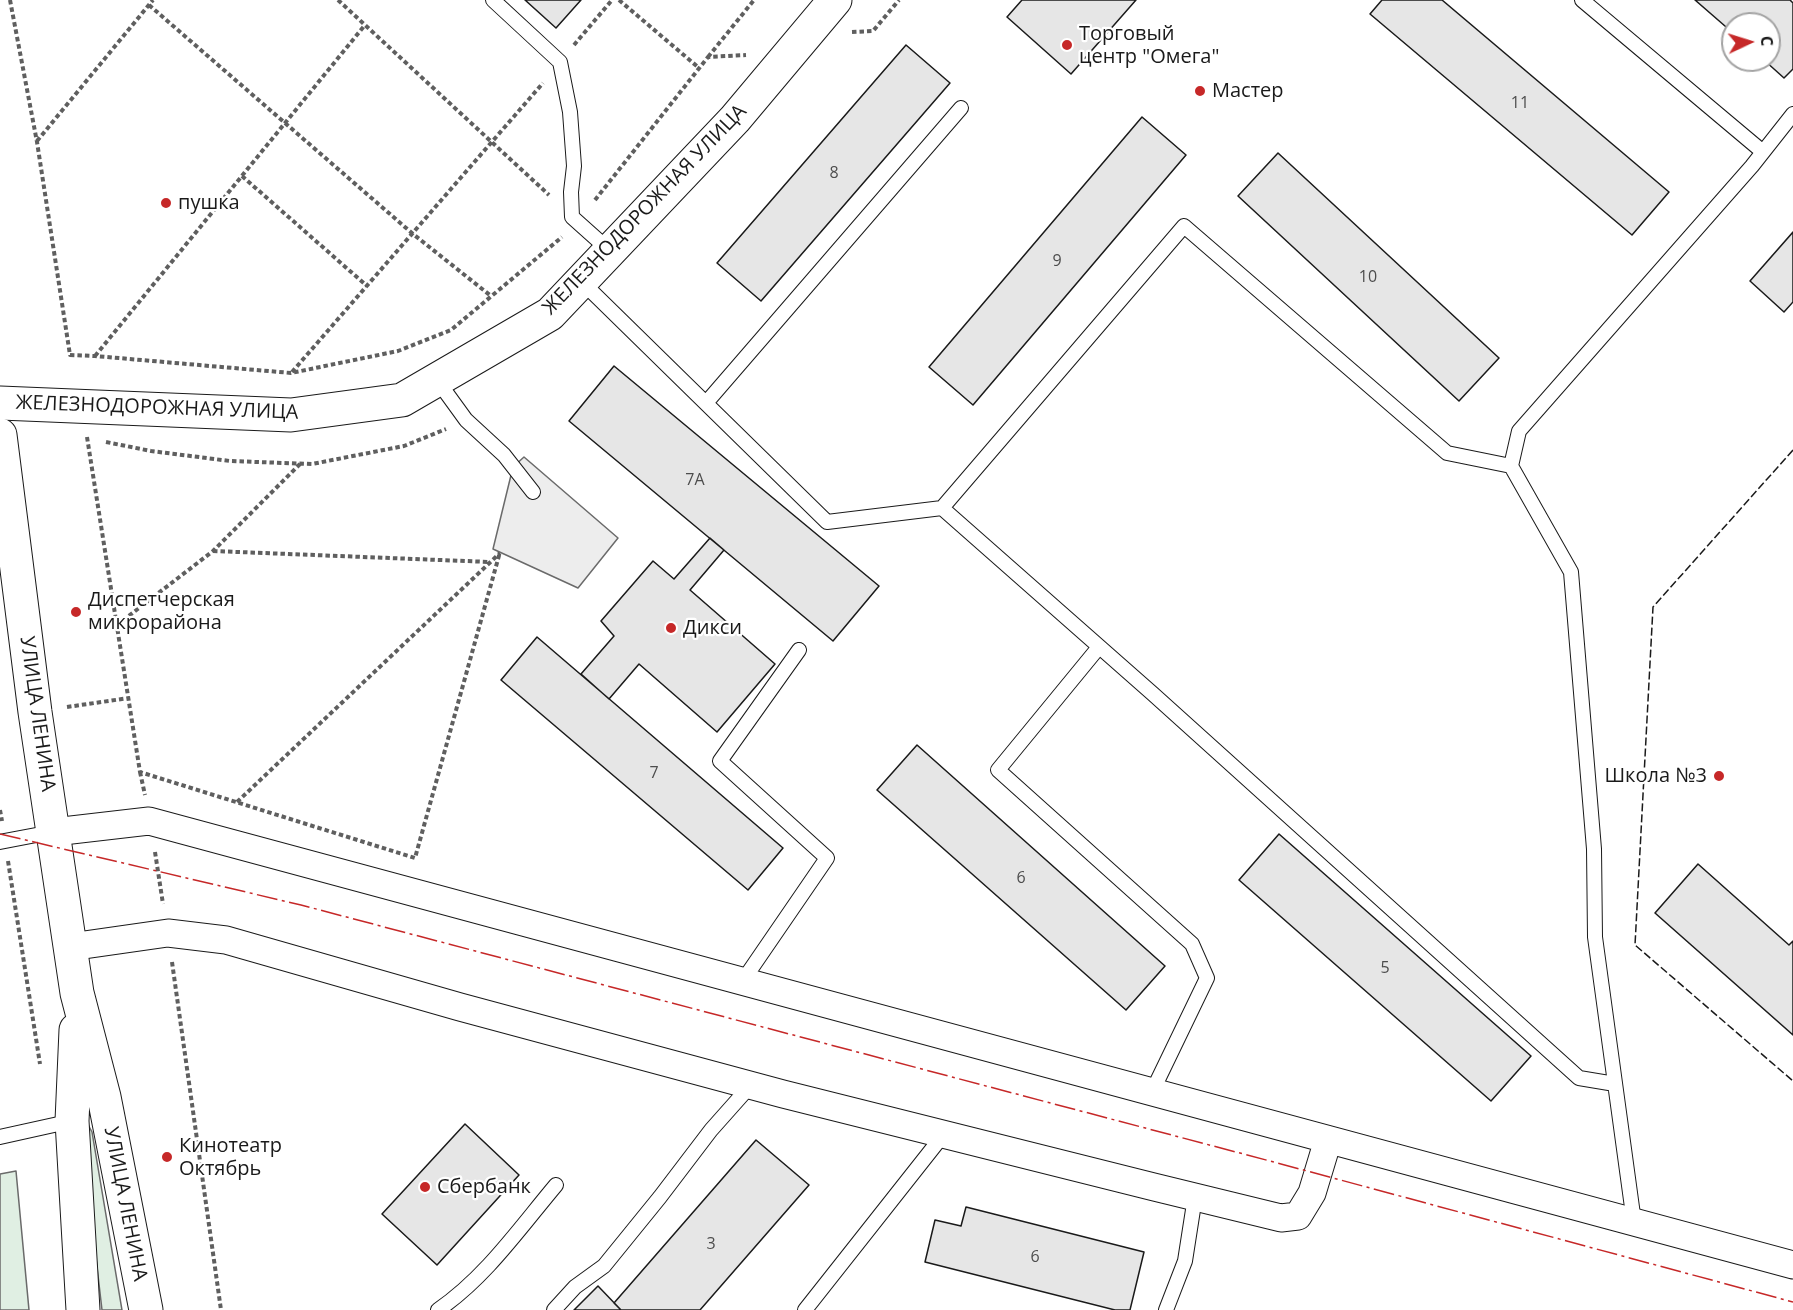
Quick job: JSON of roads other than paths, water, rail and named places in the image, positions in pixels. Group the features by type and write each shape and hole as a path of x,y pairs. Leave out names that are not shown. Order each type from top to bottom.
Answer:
{"main road":[{"name":"ЖЕЛЕЗНОДОРОЖНАЯ УЛИЦА","path":"0,403 291,415 402,400 550,314 735,119 835,0"},
{"name":"УЛИЦА ЛЕНИНА","path":"0,435 35,712 70,947 78,993 104,1097 146,1310"},
{"name":"УЛИЦА ЛЕНИНА","path":"78,993 72,1121 83,1310"}],"street":[{"path":"54,832 149,821 1793,1265"},
{"path":"70,947 168,933 226,940 460,1007 751,1085 1281,1218 1298,1216 1312,1193 1328,1140"}],"lane":[{"path":"493,0 560,62 570,112 574,166 571,192 574,219 610,251"},
{"path":"1582,0 1763,152"},
{"path":"706,403 961,108"},
{"path":"1634,1222 1595,938 1594,849 1571,572 1511,466 1518,431 1763,152 1793,114"},
{"path":"581,282 827,522 942,508 1184,226 1447,453 1511,466"},
{"path":"437,380 466,420 504,455 532,492"},
{"path":"942,508 1579,1078 1615,1084"},
{"path":"1099,647 999,770 1192,944 1207,978 1152,1092"},
{"path":"742,982 827,858 720,761 799,651"},
{"path":"2,842 54,832"},
{"path":"554,1310 575,1287 604,1266 711,1130 751,1085"},
{"path":"0,1137 72,1121"},
{"path":"805,1310 944,1134"},
{"path":"438,1310 459,1296 484,1270 556,1185"},
{"path":"1166,1310 1185,1261 1195,1197"}],"place":[{"name":"Торговый центр \"Омега\"","path":"1067,45"},
{"name":"Мастер","path":"1200,91"},
{"name":"пушка","path":"166,203"},
{"name":"Диспетчерская микрорайона","path":"76,612"},
{"name":"Дикси","path":"671,628"},
{"name":"Школа №3","path":"1719,776"},
{"name":"Кинотеатр Октябрь","path":"167,1157"},
{"name":"Сбербанк","path":"425,1187"}]}
